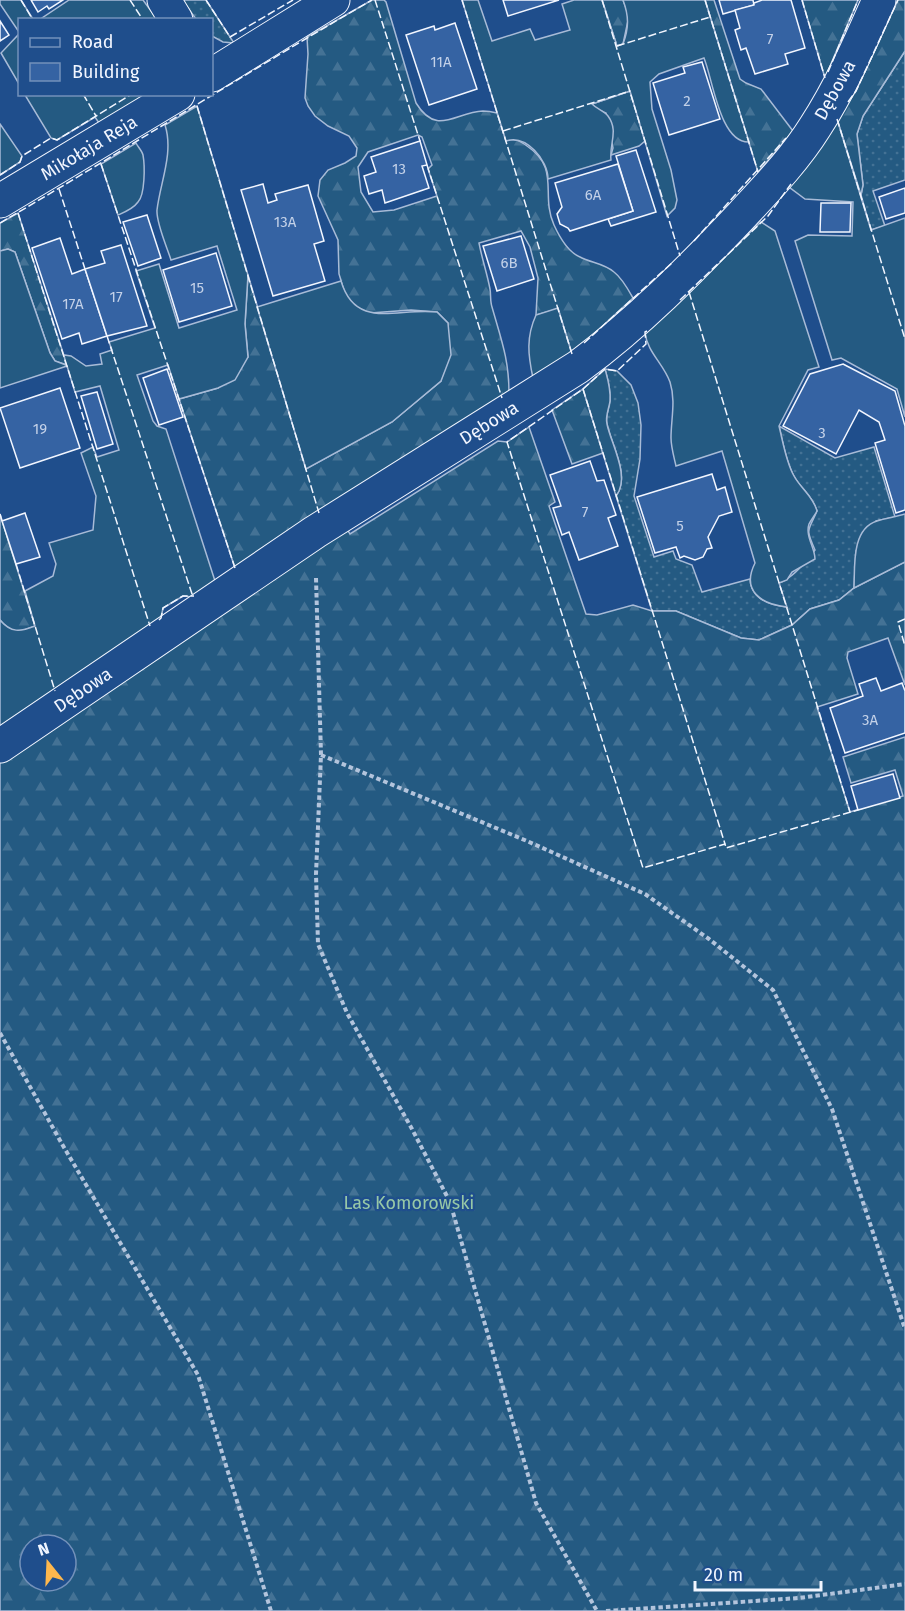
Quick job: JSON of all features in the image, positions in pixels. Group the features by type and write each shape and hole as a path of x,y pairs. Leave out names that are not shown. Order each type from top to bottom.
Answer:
{"street":[{"path":"164,0 175,18"},
{"path":"213,73 333,0"},
{"name":"Dębowa","path":"0,746 315,532 578,367 602,349 720,239 793,157 814,128 835,92 879,0"},
{"name":"Mikołaja Reja","path":"0,201 175,96"}],"path":[{"path":"315,532 321,755 316,874 318,944 347,1013 450,1202 536,1503 597,1611"},
{"path":"321,755 645,894 709,939 773,990 832,1109 905,1329"},
{"path":"0,1033 62,1144 198,1374 271,1611"},
{"path":"606,1611 798,1598 905,1584"}],"green space":[{"path":"0,0 21,0 32,18 18,18 18,31 0,4"},
{"path":"69,0 143,0 156,18 42,18"},
{"path":"182,0 206,0 234,43 223,42 213,37 213,18 195,18"},
{"path":"372,0 384,0 416,103 424,113 431,119 439,121 473,112 497,113 506,140 515,140 527,146 544,164 547,173 550,214 564,243 576,255 614,272 633,298 572,354 558,309 536,315 538,278 530,247 521,231 479,243 490,289 491,305 506,359 509,393 235,568 179,399 218,388 248,357 245,324 248,275 306,469 392,422 441,381 448,323 437,312 411,310 370,313 355,307 345,294 339,274 338,240 318,196 320,180 328,170 356,156 357,148 349,136 328,126 315,116 308,106 305,98 307,37","holes":["418,135 422,137 432,165 428,169 437,196 394,210 373,212 361,192 358,167 368,152"]},
{"path":"462,0 478,0 492,41 530,29 535,40 570,30 562,4 574,0 602,0 617,46 623,44 627,27 623,0 705,0 749,142 739,140 724,122 704,58 659,74 650,82 652,109 671,170 677,200 675,208 667,216 630,91 592,104 606,114 613,127 611,160 548,179 544,164 534,150 521,141 506,141"},
{"path":"602,0 623,0 629,16 623,44 617,46"},
{"path":"705,0 714,0 740,79 761,89 793,131 758,172"},
{"path":"802,0 858,0 825,78"},
{"path":"898,0 905,0 905,51 863,116 857,134 863,185 861,195 837,119 856,91"},
{"path":"18,35 18,82 1,53"},
{"path":"905,51 905,180 873,191 885,226 871,230 861,195 863,185 857,134 863,116"},
{"path":"630,91 645,141 639,146 611,155 613,148 606,113 596,109 592,104"},
{"path":"26,96 145,96 99,123 95,117 57,140 51,138"},
{"path":"197,106 248,275 245,324 248,357 235,380 218,388 179,399 168,365 137,375 153,421 157,426 166,429 215,581 193,597 183,596 163,608 161,618 0,728 0,620 16,630 35,626 25,591 53,576 56,564 49,543 93,530 96,496 81,453 93,447 97,457 119,450 100,386 75,392 67,366 0,388 0,251 8,249 15,252 50,353 55,361 66,365 64,355 71,356 86,366 102,364 100,354 112,350 109,342 155,328 136,271 159,264 179,328 237,310 217,246 171,260 158,221 157,210 168,146 165,125"},
{"path":"837,119 871,230 905,218 905,417 897,389 841,358 832,360 795,241 808,235 852,236 853,202 805,199 789,187"},
{"path":"0,124 22,156 20,162 0,175"},
{"path":"136,143 144,160 142,193 134,207 118,215 101,164"},
{"path":"18,213 67,365 55,361 50,353 15,252 8,249 0,251 0,223"},
{"path":"761,222 775,231 819,367 808,370 779,426 791,470 813,501 817,511 808,528 815,559 792,572 787,580 779,583 787,607 769,603 756,594 752,588 750,581 755,563 722,451 676,466 671,441 672,389 667,375 649,346 645,332"},
{"path":"341,281 348,296 357,306 368,311 380,313 437,312 448,323 451,355 441,381 392,422 306,469 257,307"},
{"path":"558,308 572,354 533,378 529,346 533,323 536,315"},
{"path":"605,369 617,371 631,385 638,403 641,425 640,459 634,496 654,557 673,551 676,559 692,565 702,592 750,579 754,592 762,600 786,607 779,583 794,574 815,550 809,530 817,511 813,501 791,470 779,426 835,458 874,447 895,517 876,521 856,551 854,588 839,600 810,609 792,625 759,640 741,638 676,611 652,611 616,496 620,488 621,470 607,421 610,397"},
{"path":"605,369 610,397 607,421 621,470 620,488 616,496 583,389"},
{"path":"583,389 603,453 572,464 552,410"},
{"name":"Las Komorowski","path":"529,427 555,502 549,506 586,614 597,615 633,605 652,611 676,611 741,638 759,640 792,625 810,609 839,600 854,588 905,562 905,685 888,638 848,652 847,658 858,694 817,707 850,812 903,796 895,770 851,783 843,757 905,737 905,1611 0,1611 0,762 345,526 350,534 498,441 507,442"},
{"path":"0,514 35,626 20,631 8,628 0,620"},
{"path":"905,514 905,562 854,588 856,550 863,532 877,521"}],"building":[{"path":"31,0 63,0 49,9 47,6 38,12"},
{"path":"503,0 559,0 508,16"},
{"path":"719,0 753,0 754,5 723,14"},
{"path":"762,0 791,0 805,48 785,54 788,64 755,74 746,48 741,50 735,30 740,28 735,10 754,5"},
{"path":"0,21 9,35 0,41"},
{"path":"455,23 477,89 429,105 406,35 434,26 435,30"},
{"path":"702,62 720,119 669,135 653,83 685,73 683,67"},
{"path":"420,141 427,165 422,166 429,188 385,203 382,190 369,194 364,176 376,172 371,157"},
{"path":"636,150 656,212 611,226 608,219 633,211 616,156"},
{"path":"618,164 633,211 570,231 560,224 557,214 562,207 555,183"},
{"path":"263,184 268,203 277,200 275,194 308,185 324,241 314,244 325,281 273,296 241,190"},
{"path":"905,188 905,213 886,219 879,197"},
{"path":"821,203 851,203 850,232 820,232"},
{"path":"147,215 161,258 138,266 123,222"},
{"path":"521,236 534,279 497,291 483,246"},
{"path":"60,238 72,274 85,269 107,336 82,344 79,333 62,339 32,248"},
{"path":"121,245 147,326 107,336 85,269 105,263 101,251"},
{"path":"216,253 232,306 179,322 163,270"},
{"path":"843,364 895,391 905,426 905,510 896,513 875,443 885,440 879,422 859,410 836,454 783,426 810,374"},
{"path":"167,369 183,417 159,425 143,378"},
{"path":"60,388 80,448 20,468 0,408"},
{"path":"97,392 113,444 97,449 81,396"},
{"path":"590,461 597,481 604,480 616,515 608,518 618,546 579,560 569,532 562,535 553,508 561,506 550,475"},
{"path":"712,474 717,490 725,487 732,512 719,516 708,537 712,548 707,549 703,557 695,560 684,556 680,558 676,547 655,553 637,497"},
{"path":"25,513 40,557 16,564 2,521"},
{"path":"876,678 881,691 902,683 905,691 905,733 845,753 830,708 863,696 859,684"},
{"path":"893,774 900,798 858,810 851,786"}],"fence":[{"path":"21,0 32,18"},
{"path":"130,0 142,18"},
{"path":"206,0 230,37 293,0"},
{"path":"213,95 372,0"},
{"path":"375,0 420,141"},
{"path":"462,0 572,354"},
{"path":"602,0 680,256"},
{"path":"705,0 758,172"},
{"path":"802,0 825,78"},
{"path":"828,72 858,0"},
{"path":"848,102 856,91 898,0"},
{"path":"617,46 710,17"},
{"path":"503,131 630,91"},
{"path":"84,96 96,116"},
{"path":"0,175 20,162 22,156 51,138 57,140 129,96"},
{"path":"0,223 211,96"},
{"path":"197,106 319,513"},
{"path":"837,119 905,339"},
{"path":"694,241 786,138"},
{"path":"101,164 235,568"},
{"path":"427,165 502,398"},
{"path":"680,300 768,216 791,184"},
{"path":"59,189 85,269"},
{"path":"18,213 150,626"},
{"path":"584,343 673,262"},
{"path":"689,292 850,812"},
{"path":"647,331 645,332 646,344 617,371 605,369 583,389 507,442 643,868 725,844 726,848 858,810"},
{"path":"107,336 193,597"},
{"path":"583,389 725,844"},
{"path":"0,514 2,521"},
{"path":"16,564 55,691"},
{"path":"159,620 163,608 183,596 194,596"},
{"path":"905,619 898,622 905,646"}]}
